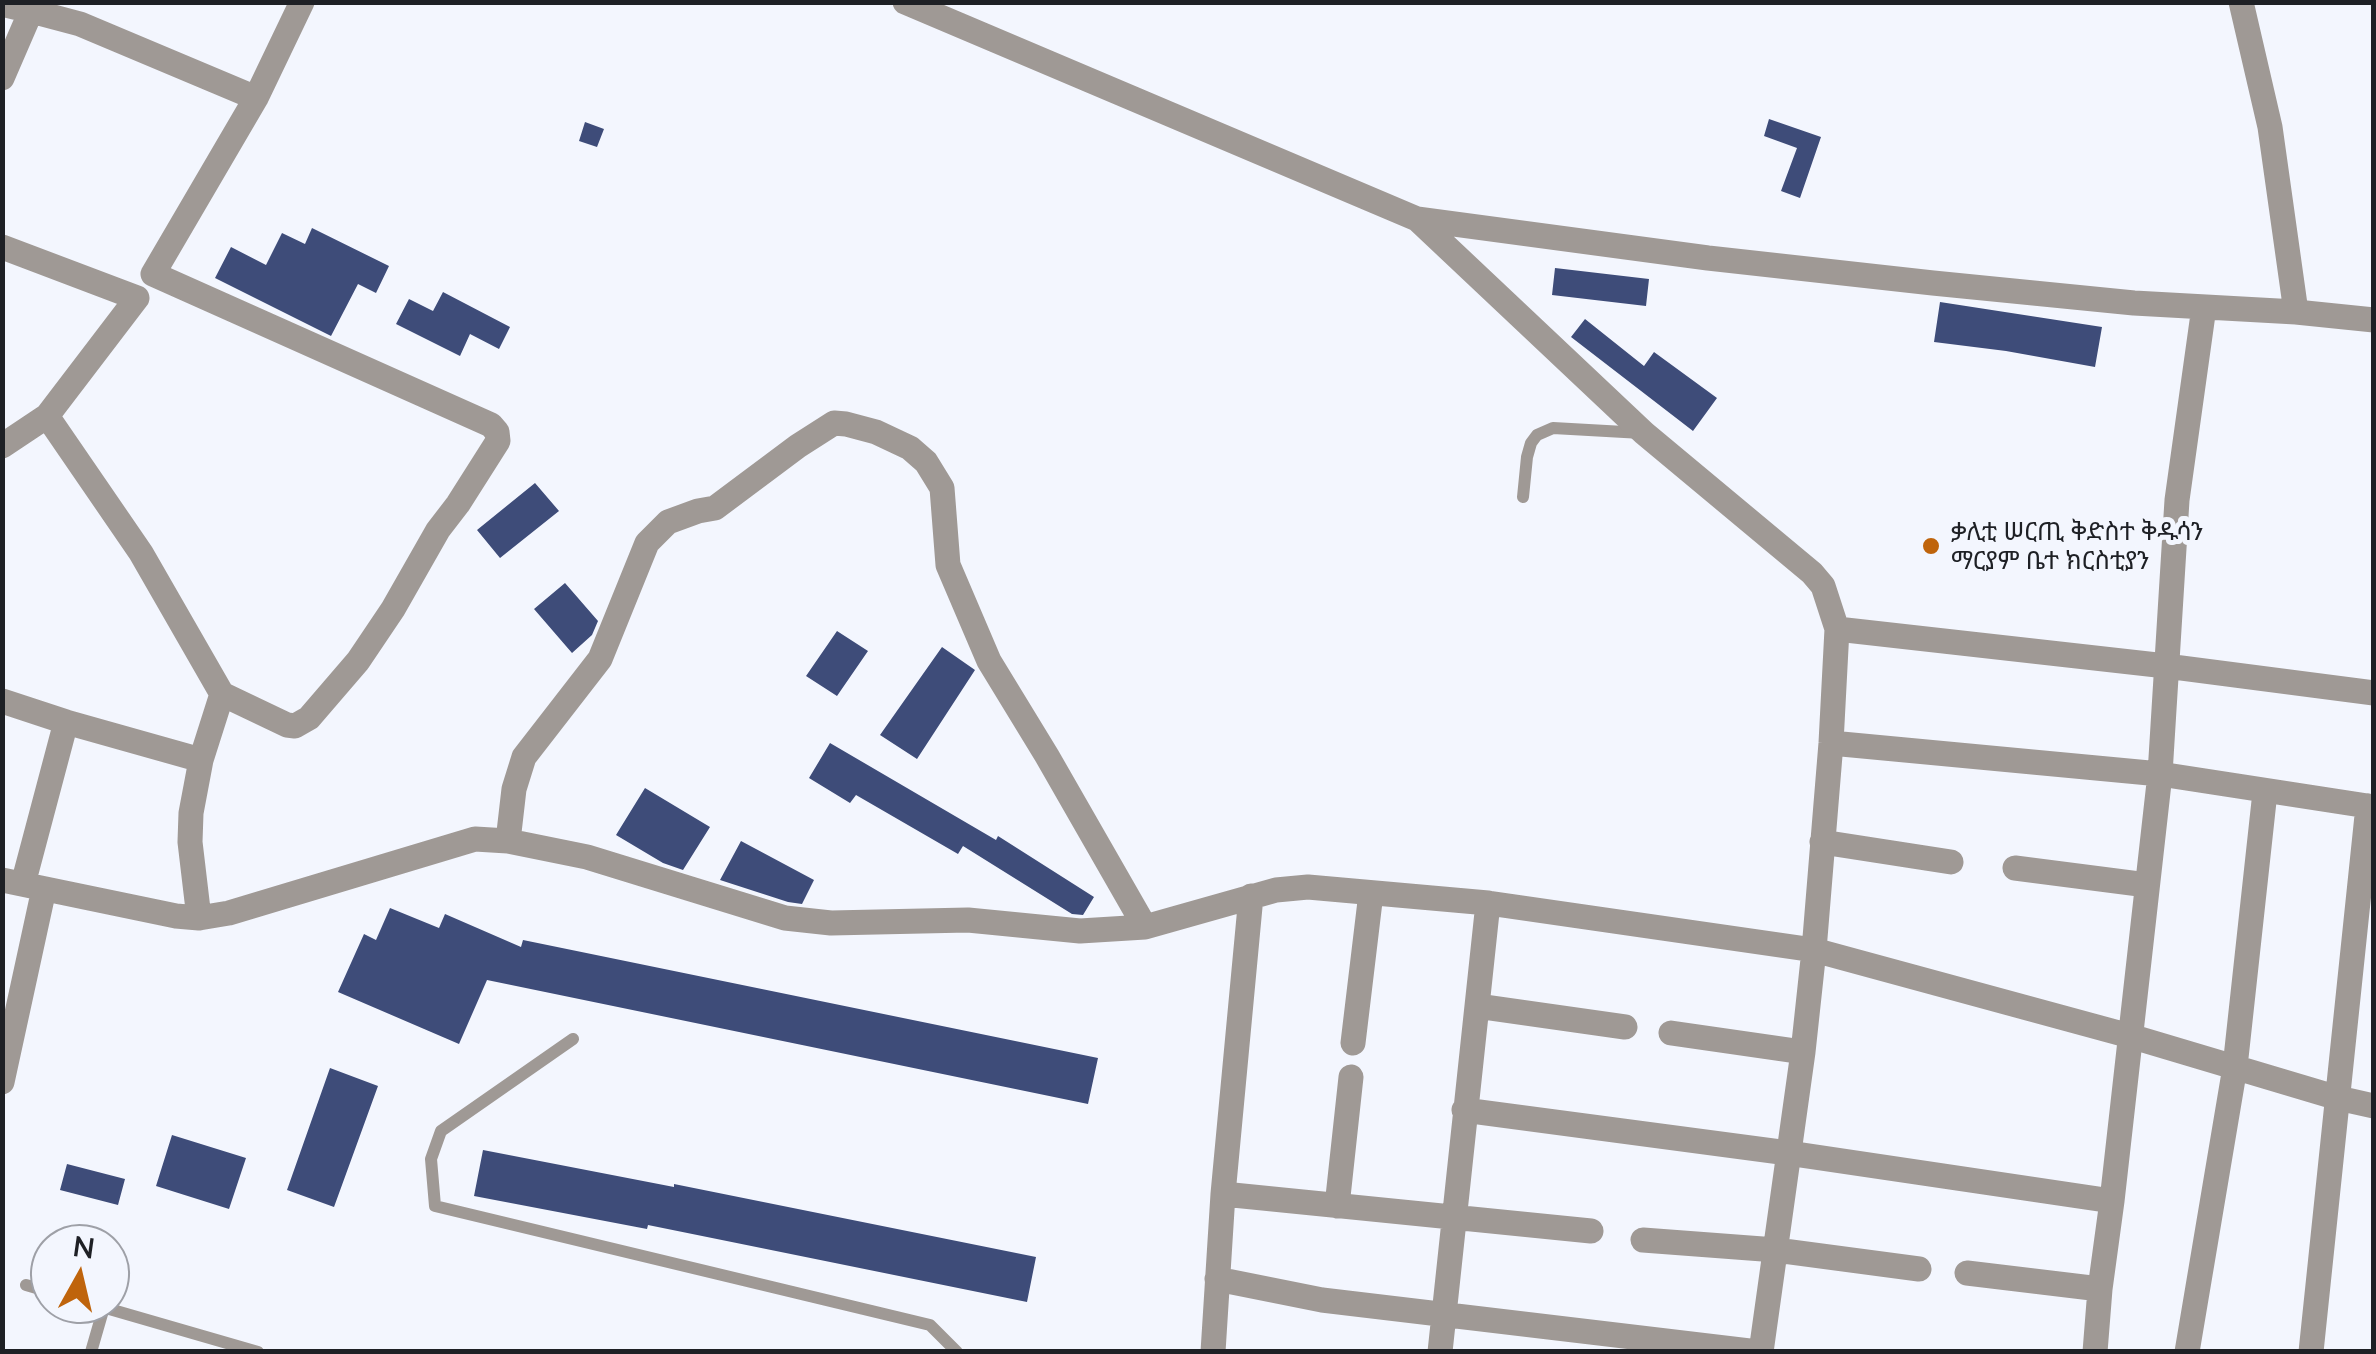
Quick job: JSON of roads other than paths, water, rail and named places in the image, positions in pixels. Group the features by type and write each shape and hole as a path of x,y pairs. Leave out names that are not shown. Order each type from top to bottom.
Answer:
{"street":[{"path":"2,446 48,416 137,298 256,98 302,2"},
{"path":"905,2 1417,219 1933,284 2374,320"},
{"path":"2241,2 2270,127 2296,312"},
{"path":"2,4 80,24 256,98"},
{"path":"2,78 31,12"},
{"path":"1216,1279 1322,1300 1760,1352 1814,950 1832,743 1837,628 1824,586 1812,573 1644,433 1417,219"},
{"path":"2,247 137,298"},
{"path":"48,416 141,553 222,694 287,725 296,726 310,718 358,662 393,609 438,530 494,450 497,432 490,425 153,274"},
{"path":"2095,1352 2160,774 2177,500 2204,307"},
{"path":"508,841 514,789 524,757 600,660 647,543 668,522 716,508 798,446 834,423 846,424 876,432 910,448 926,462 942,488 948,565 990,661 1145,927"},
{"path":"1837,628 2374,693"},
{"path":"199,918 190,842 192,812 201,760 222,694"},
{"path":"2,701 201,760"},
{"path":"2,1082 23,885 66,722"},
{"path":"1832,743 2160,774 2371,806 2310,1352"},
{"path":"2187,1352 2234,1067 2266,792"},
{"path":"23,885 199,918 229,913 475,839 508,841 587,858 785,918 831,922 968,920 1080,931 1145,927 1276,890 1308,887 1371,892 1488,903 1814,950 2374,1106"},
{"path":"1822,842 1951,862"},
{"path":"2015,868 2146,885"},
{"path":"1354,1043 1371,892"},
{"path":"1213,1352 1223,1194 1251,896"},
{"path":"1440,1352 1488,903"},
{"path":"1477,1006 1625,1027"},
{"path":"1671,1034 1803,1052"},
{"path":"1337,1206 1351,1077"},
{"path":"1464,1110 2112,1201"},
{"path":"1223,1194 1591,1231"},
{"path":"1643,1240 1776,1250 1920,1269"},
{"path":"1967,1273 2100,1289"}],"lane":[{"path":"1523,497 1527,457 1537,435 1553,428 1644,433"},
{"path":"573,1039 441,1131 431,1159 436,1206 930,1325 957,1352"},
{"path":"26,1285 30,1286"},
{"path":"130,1315 258,1352"},
{"path":"90,1352 95,1324"}],"place":[{"name":"ቃሊቲ ሠርጢ ቅድስተ ቅዱሳን ማርያም ቤተ ክርስቲያን","path":"1931,546"}]}
